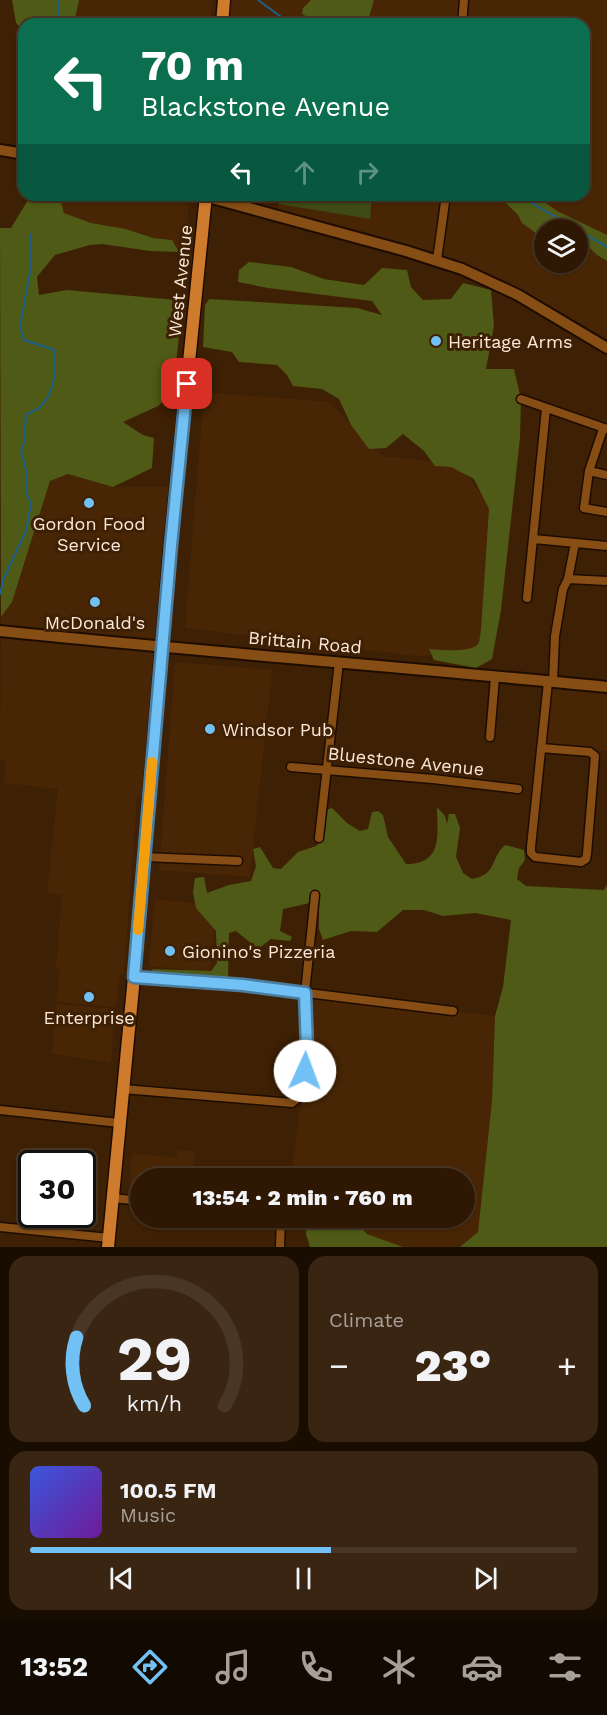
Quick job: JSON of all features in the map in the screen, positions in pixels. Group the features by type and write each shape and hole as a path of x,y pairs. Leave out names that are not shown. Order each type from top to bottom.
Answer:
{"main road":[{"path":"222,18 224,0"},
{"path":"0,150 18,153"},
{"name":"West Avenue","path":"109,1243 170,549 204,201"},
{"path":"226,201 436,260 490,281 518,295 607,348"},
{"name":"Brittain Road","path":"0,631 162,648 607,687"}],"street":[{"path":"462,18 464,0"},
{"path":"436,260 445,201"},
{"path":"521,399 605,429 589,471 584,508 607,512"},
{"path":"527,598 546,408"},
{"path":"589,471 607,475"},
{"path":"534,539 607,546"},
{"path":"541,748 590,752 595,756 587,854 586,859 581,862 535,857 531,853 541,748 555,636 563,589 568,579 575,543"},
{"path":"568,579 607,581"},
{"path":"319,838 339,662"},
{"path":"490,737 495,677"},
{"name":"Bluestone Avenue","path":"291,767 434,779 518,789"},
{"path":"144,856 238,861"},
{"path":"123,1089 292,1103 298,1100 302,1095 306,1068 305,993 315,895"},
{"path":"134,977 243,985 453,1011"},
{"path":"0,1110 119,1123"},
{"path":"113,1198 130,1200"},
{"path":"0,1227 109,1243"},
{"path":"280,1247 281,1228"}],"shaded area":[{"path":"79,0 212,0 210,18 75,18"},
{"path":"224,0 607,0 607,348 490,281 276,214 279,201 590,201 590,18 222,18"},
{"path":"61,201 178,201 188,206 187,252 179,252 171,240 91,223 64,213"},
{"path":"204,392 329,402 382,456 457,464 493,509 479,651 417,656 185,628"},
{"path":"68,474 113,487 177,486 149,797 137,797 124,974 119,974 116,1007 57,1002 60,969 56,968 62,895 47,893 58,789 4,783 6,761 0,760 1,617 12,602 50,481"},
{"path":"175,662 272,670 250,877 159,870"},
{"path":"548,682 607,687 607,751 541,744"},
{"path":"155,899 216,905 210,972 149,966"},
{"path":"307,995 495,1016 492,1101 478,1233 460,1247 403,1247 367,1234 362,1228 475,1228 475,1168 292,1168 302,1096"},
{"path":"56,1004 115,1009 111,1063 52,1054"},
{"path":"178,1150 195,1151 193,1168 131,1168 132,1153 177,1158"}],"green space":[{"path":"12,0 79,0 75,18 18,18 18,25"},
{"path":"311,0 374,0 369,18 309,18 302,14 303,8"},
{"path":"27,201 61,201 64,213 91,223 126,229 153,238 172,240 179,252 150,251 102,244 55,255 37,277 39,295 67,290 176,300 181,316 173,393 158,406 123,422 143,435 154,438 152,468 113,487 68,474 50,481 12,602 1,617 0,228 11,228"},
{"path":"280,201 372,201 370,219 279,204"},
{"path":"504,201 543,201 574,219 534,219 534,232 522,223 518,215"},
{"path":"588,226 607,235 607,261 588,246"},
{"path":"249,262 291,267 324,279 364,285 382,268 407,270 411,287 423,300 451,299 463,283 491,290 494,326 486,369 514,369 521,399 520,438 501,610 492,659 476,668 434,660 429,649 469,649 479,641 489,509 474,479 451,467 435,466 424,451 403,434 386,448 369,449 351,425 339,399 322,389 293,386 287,375 277,365 239,362 232,352 203,347 205,305 209,299 357,308 382,315 372,301 238,282 239,270"},
{"path":"437,807 445,816 447,824 449,814 455,814 460,828 456,857 463,873 472,879 480,877 490,869 505,845 524,850 525,860 519,868 517,879 526,886 604,890 607,885 607,1247 460,1247 478,1232 492,1101 495,1016 503,987 511,920 475,913 443,916 424,910 403,910 377,932 351,931 323,940 319,929 319,901 283,909 280,931 292,937 290,941 271,939 258,949 236,931 229,933 228,977 161,978 151,969 211,971 217,963 216,931 196,908 193,893 195,878 204,877 207,893 229,885 251,881 256,866 253,849 260,847 273,868 281,869 298,852 316,846 322,840 326,810 332,808 347,823 360,831 368,829 372,812 378,811 383,815 388,837 406,864 418,863 433,853 436,845"},
{"path":"306,1228 362,1228 367,1234 403,1247 310,1247"}],"waterway":[{"path":"58,0 58,18"},
{"path":"258,0 283,18"},
{"path":"528,201 607,247"},
{"path":"0,594 3,580 26,531 31,505 27,494 26,470 21,453 26,415 45,402 52,389 54,374 55,350 24,340 20,326 30,272 31,234"}],"slow traffic":[{"path":"138,930 152,762"}],"place":[{"name":"Heritage Arms","path":"436,341"},
{"name":"Gordon Food Service","path":"89,503"},
{"name":"McDonald's","path":"95,602"},
{"name":"Windsor Pub","path":"210,729"},
{"name":"Gionino's Pizzeria","path":"170,951"},
{"name":"Enterprise","path":"89,997"}],"route":[{"path":"187,384 134,977 243,985 305,993 307,1048 305,1071"}]}
